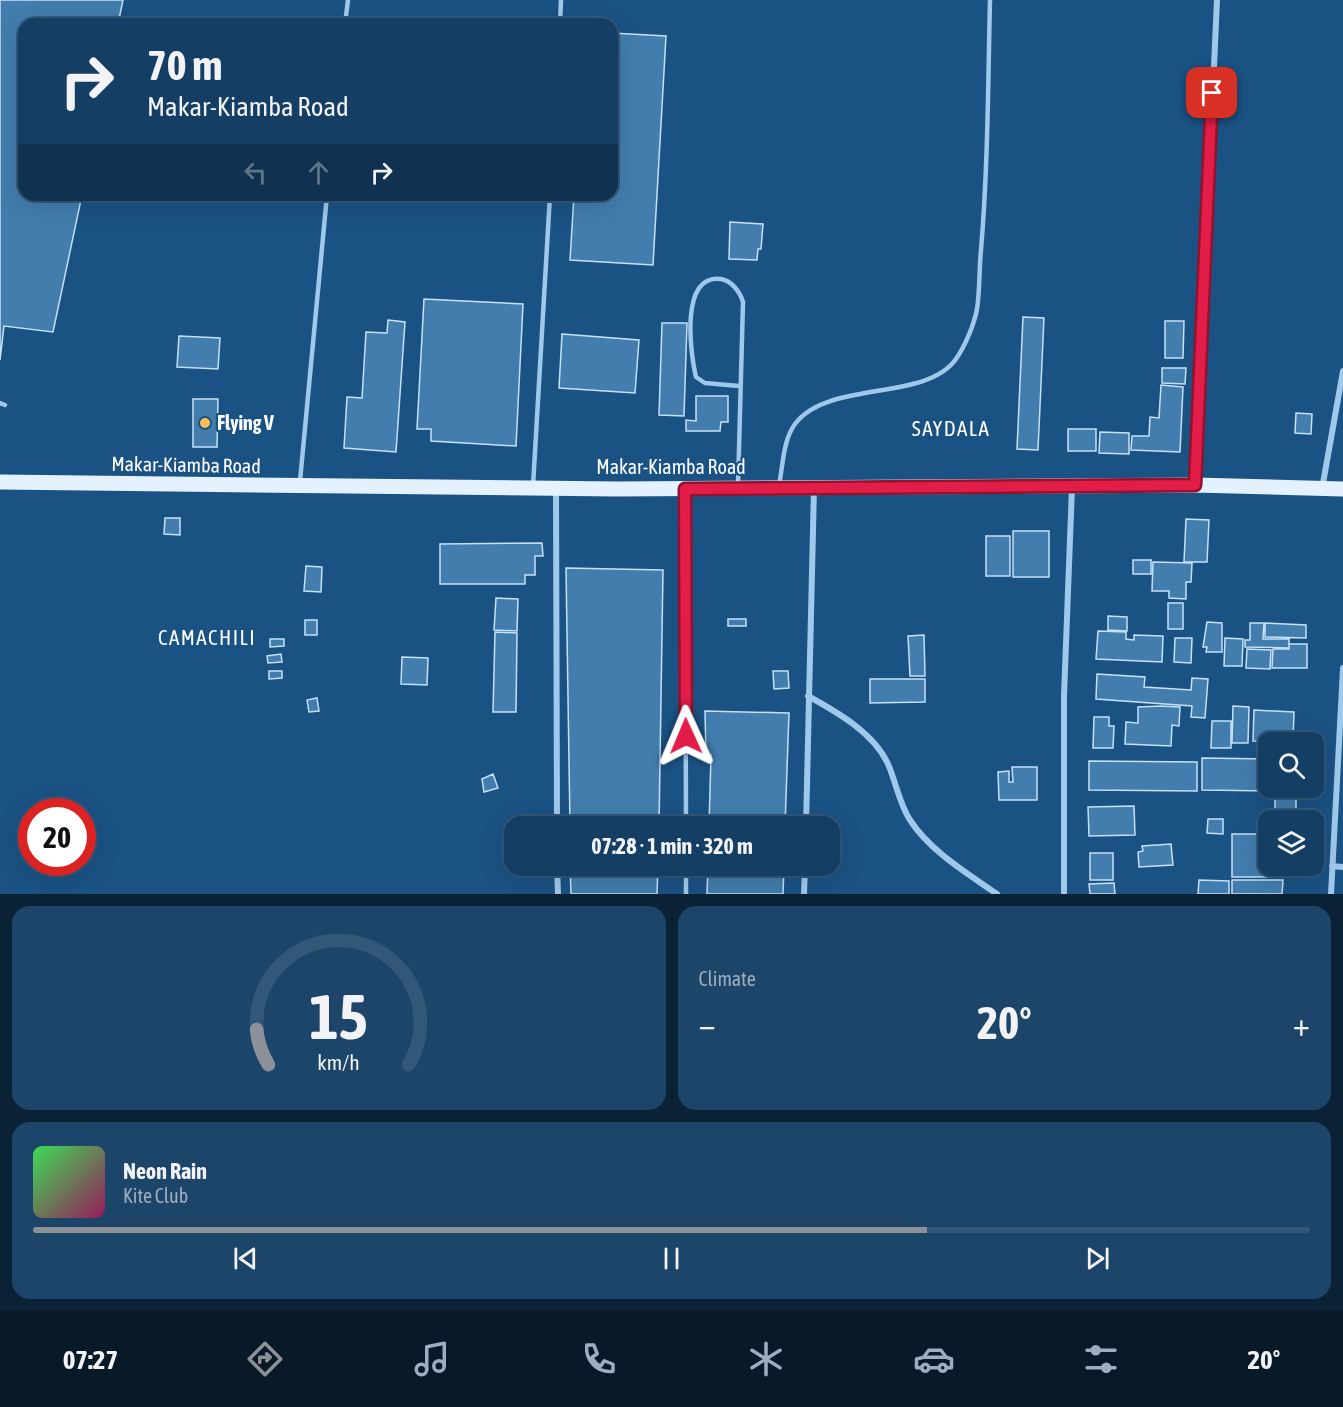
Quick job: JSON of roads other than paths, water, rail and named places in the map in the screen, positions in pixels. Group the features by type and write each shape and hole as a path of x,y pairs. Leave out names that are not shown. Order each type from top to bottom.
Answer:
{"main road":[{"name":"Makar-Kiamba Road","path":"0,482 299,487 685,489 1195,485 1343,489"}],"street":[{"path":"1195,485 1217,0"},
{"path":"1322,489 1343,371"},
{"path":"1064,894 1064,696 1072,486"},
{"path":"556,488 557,816"},
{"path":"806,816 814,488"},
{"path":"1331,894 1343,668"},
{"path":"808,696 855,727 873,744 887,763 909,819 925,838 957,866 997,894"},
{"path":"1332,866 1343,867"},
{"path":"557,876 558,894"},
{"path":"804,894 805,876"}],"lane":[{"path":"346,18 348,0"},
{"path":"560,18 561,0"},
{"path":"778,488 789,436 796,423 802,418 816,408 840,399 926,379 943,372 963,348 977,310 986,186 990,0"},
{"path":"299,487 326,201"},
{"path":"533,488 550,201"},
{"path":"738,488 743,302 731,283 724,280 707,280 700,284 693,295 693,364 696,377 705,383 739,386"},
{"path":"685,489 686,816"},
{"path":"686,876 686,894"}],"place":[{"name":"Flying V","path":"205,423"}],"district":[{"name":"SAYDALA","path":"951,429"},
{"name":"CAMACHILI","path":"207,638"}]}
